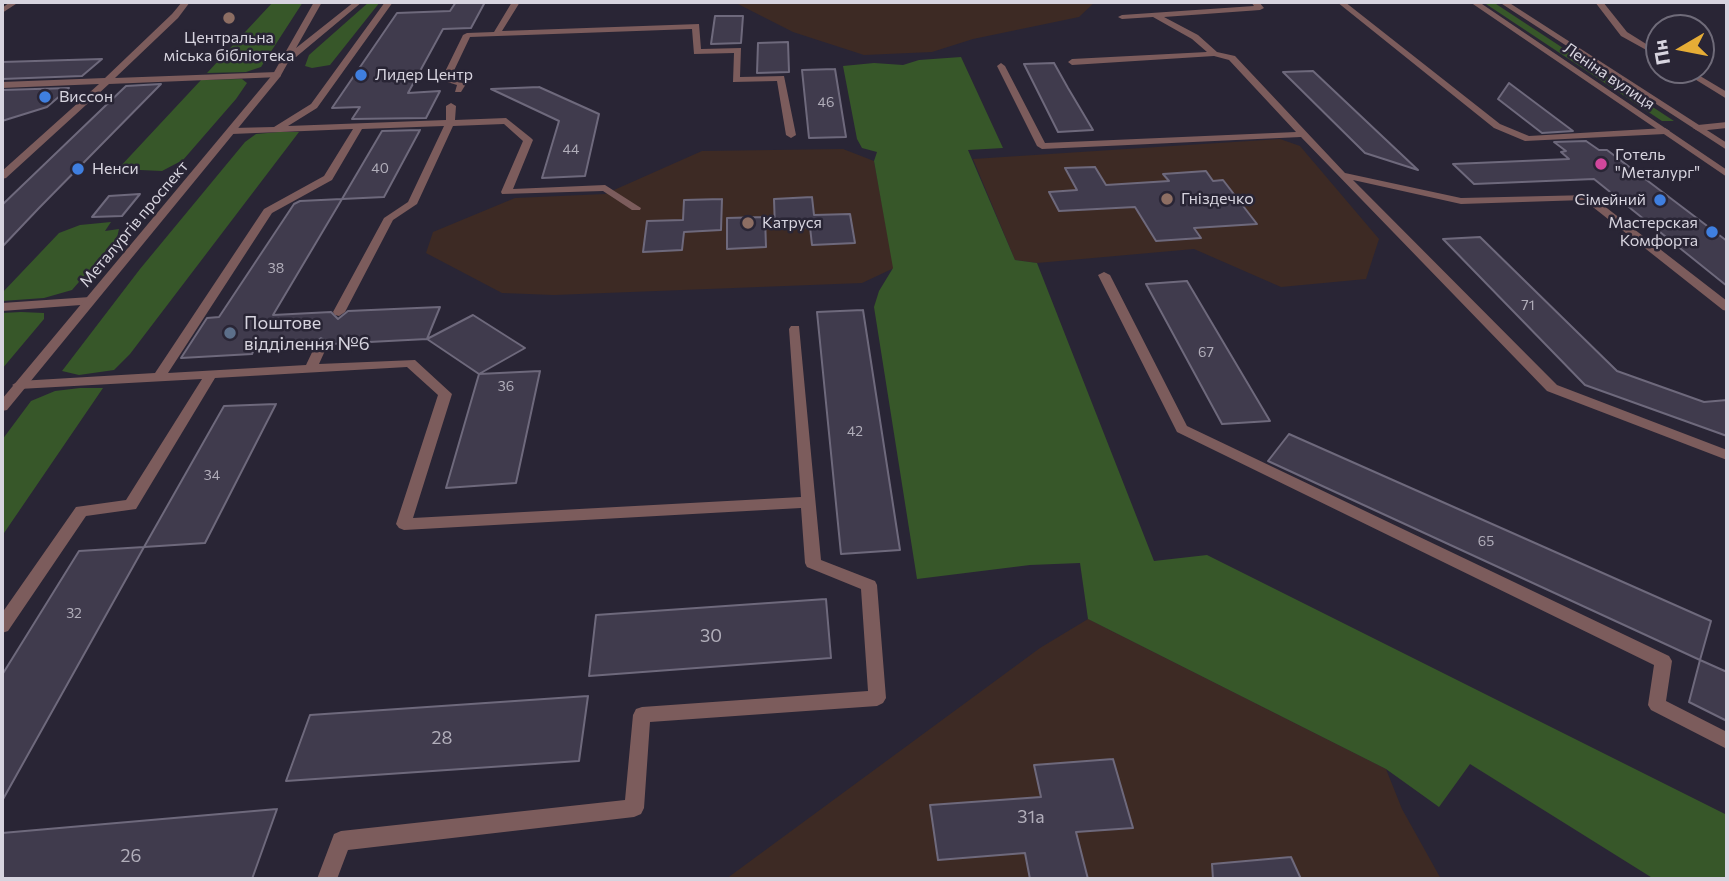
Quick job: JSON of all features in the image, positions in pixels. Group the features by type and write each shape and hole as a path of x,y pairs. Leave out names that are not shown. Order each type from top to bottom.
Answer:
{"street":[{"path":"2,11 15,2"},
{"path":"2,176 107,81 175,16 186,2"},
{"name":"Металургів проспект","path":"2,407 277,75 318,2"},
{"name":"Металургів проспект","path":"287,60 358,2"},
{"path":"276,130 314,106 389,2"},
{"path":"497,34 516,2"},
{"path":"1122,17 1260,8 1255,2"},
{"path":"1341,2 1497,126 1528,139 1727,125"},
{"name":"Леніна вулиця","path":"1474,2 1727,174"},
{"name":"Леніна вулиця","path":"1503,2 1727,147"},
{"path":"1599,2 1624,34 1645,47"},
{"path":"1155,15 1195,37 1214,54"},
{"path":"458,90 461,84 445,80 467,35 696,26 697,52 738,50 736,80 781,78 790,135"},
{"path":"1072,62 1214,54 1232,58 1342,175 1552,388 1727,455"},
{"path":"1001,66 1042,146 1304,134"},
{"path":"2,85 277,75"},
{"path":"1707,84 1727,96"},
{"path":"339,312 389,218 412,204 450,123 451,106"},
{"path":"232,131 506,121 528,140 506,192 605,188 636,208"},
{"path":"159,377 268,211 328,178 359,127"},
{"path":"1342,175 1461,201 1586,197 1727,307"},
{"path":"1104,275 1182,429 1663,661 1657,705 1727,741"},
{"path":"2,307 90,301"},
{"path":"327,879 341,841 634,808 642,715 877,698 869,585 813,563 795,329"},
{"path":"310,369 322,344"},
{"path":"19,386 410,363 445,394 404,524 808,502"},
{"path":"2,626 81,510 131,505 211,374"}],"shaded area":[{"path":"734,2 1095,2 1079,17 973,39 932,52 864,55 793,32"},
{"name":"Гніздечко","path":"1280,139 1300,146 1379,239 1366,279 1281,287 1194,249 1037,263 1015,260 973,159"},
{"path":"843,149 874,161 894,268 862,283 554,295 502,293 426,253 433,232 515,198 605,194 702,151"},
{"path":"1088,619 1386,769 1402,809 1441,879 726,879 1040,648"}],"green space":[{"path":"273,2 303,2 261,67 246,72 207,73"},
{"path":"369,2 380,2 330,65 312,68 305,66 309,55"},
{"path":"1483,2 1493,2 1674,121 1662,121"},
{"path":"961,57 1003,148 968,150 1015,260 1037,263 1154,561 1207,555 1727,815 1727,879 1654,879 1470,764 1439,807 1386,769 1088,619 1080,563 1030,565 917,579 874,307 879,291 893,268 874,161 877,152 862,148 857,139 843,66 874,63 903,65 919,60"},
{"path":"242,79 247,83 236,99 183,160 162,171 118,169 201,80"},
{"path":"299,132 130,354 114,370 79,375 62,371 140,269 245,142 256,134"},
{"path":"111,222 105,231 119,229 117,238 72,290 44,298 2,301 2,293 59,233 80,225"},
{"path":"2,313 44,313 44,319 2,369"},
{"path":"103,388 2,536 2,440 31,401 55,391"}],"building":[{"path":"456,2 485,2 471,28 443,29 408,93 440,91 426,118 352,119 360,107 332,108 397,13 450,11"},
{"path":"715,16 743,16 741,43 711,44"},
{"path":"788,42 789,72 757,73 758,43"},
{"path":"102,59 82,76 2,79 2,62"},
{"path":"1054,63 1093,130 1058,132 1024,64"},
{"path":"835,69 846,137 809,138 802,70"},
{"path":"1313,71 1418,170 1365,153 1283,72"},
{"path":"1509,83 1573,131 1542,133 1498,99"},
{"path":"161,84 2,247 2,205 126,86"},
{"path":"539,87 599,114 585,176 542,178 559,121 491,89"},
{"name":"Виссон","path":"69,88 47,107 2,121 2,90"},
{"path":"420,130 384,197 342,199 382,131"},
{"path":"1586,141 1599,150 1607,150 1727,241 1727,286 1594,179 1474,184 1453,164 1569,159 1561,152 1566,151 1554,142"},
{"path":"1095,167 1106,185 1169,181 1163,174 1206,171 1213,181 1223,180 1257,224 1194,228 1201,238 1156,241 1135,207 1059,211 1049,192 1077,190 1065,168"},
{"path":"140,194 122,216 92,217 109,196"},
{"path":"812,197 814,215 850,214 855,243 812,245 810,227 775,229 774,199"},
{"path":"342,199 273,315 331,312 338,319 348,311 440,307 427,339 331,344 321,338 313,344 255,347 252,354 181,358 207,318 219,317 294,204 300,201"},
{"path":"722,199 721,230 684,232 682,250 643,252 647,221 683,220 684,200"},
{"path":"765,217 766,247 727,249 727,218"},
{"path":"1480,237 1617,371 1704,402 1727,400 1727,436 1585,385 1443,239"},
{"path":"1187,281 1270,421 1222,424 1146,284"},
{"path":"863,310 900,550 841,554 817,312"},
{"path":"473,315 525,348 479,374 427,339"},
{"path":"540,371 516,483 446,488 479,374"},
{"path":"276,404 205,543 144,547 224,406"},
{"path":"1289,434 1711,621 1700,660 1268,461"},
{"path":"144,547 2,801 2,675 79,551"},
{"path":"826,599 831,658 589,676 596,615"},
{"path":"1700,660 1727,672 1727,721 1689,702"},
{"path":"588,696 579,761 286,781 310,715"},
{"path":"1113,759 1133,828 1076,832 1088,879 1030,879 1025,853 938,860 930,805 1041,797 1034,765"},
{"path":"277,809 252,879 2,879 2,833"},
{"path":"1291,857 1301,879 1213,879 1212,864"}],"place":[{"name":"Центральна міська бібліотека","path":"229,18"},
{"name":"Лидер Центр","path":"361,75"},
{"name":"Виссон","path":"45,97"},
{"name":"Готель \"Металург\"","path":"1601,164"},
{"name":"Ненси","path":"78,169"},
{"name":"Гніздечко","path":"1167,199"},
{"name":"Сімейний","path":"1660,200"},
{"name":"Катруся","path":"748,223"},
{"name":"Мастерская Комфорта","path":"1712,232"},
{"name":"Поштове відділення №6","path":"230,333"}]}
